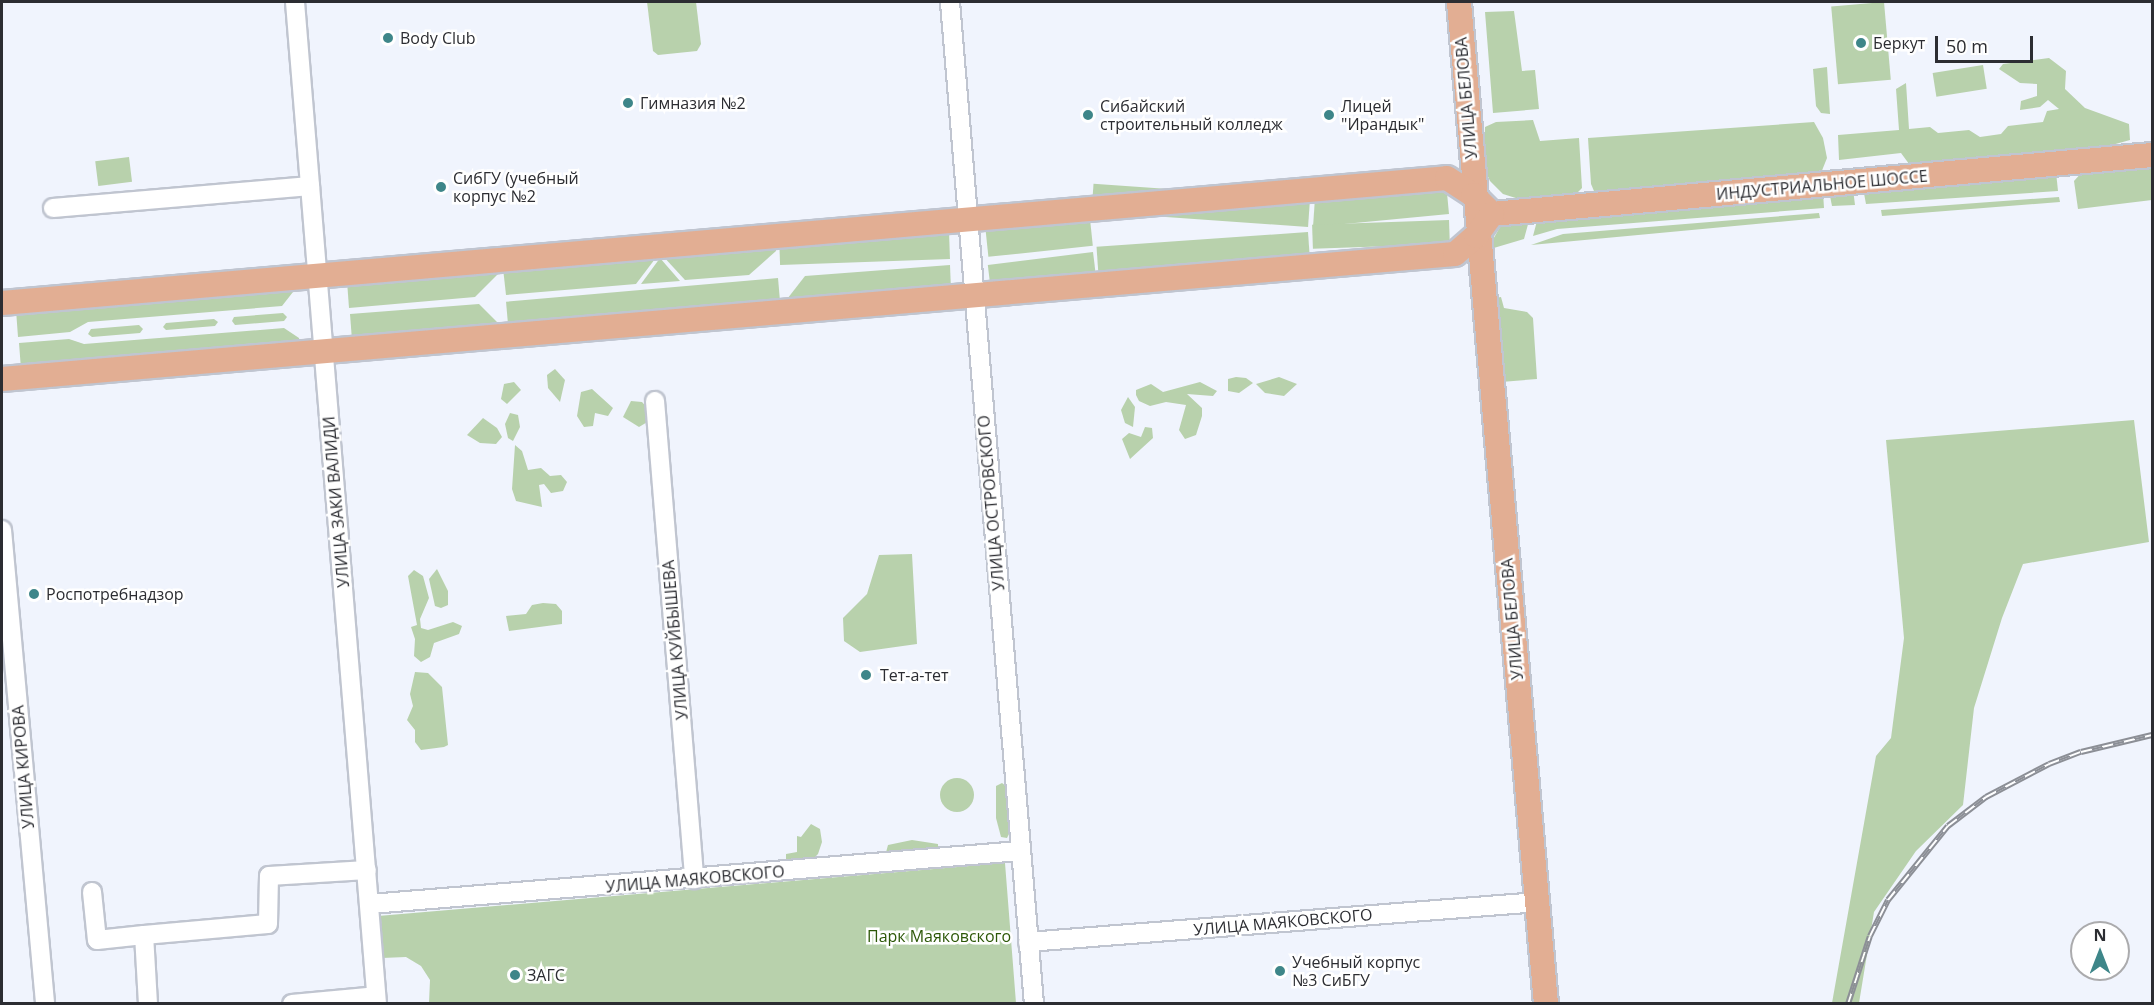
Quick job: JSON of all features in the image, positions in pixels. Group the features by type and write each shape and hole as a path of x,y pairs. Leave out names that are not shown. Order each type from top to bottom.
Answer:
{"main road":[{"name":"УЛИЦА БЕЛОВА","path":"1459,2 1476,236 1546,1004"},
{"name":"ИНДУСТРИАЛЬНОЕ ШОССЕ","path":"1492,214 2152,155"},
{"path":"2,303 1447,178 1471,157"},
{"path":"1447,178 1473,195 1492,214 1476,236 1455,254"},
{"path":"2,379 1455,254 1479,263"}],"street":[{"name":"УЛИЦА ЗАКИ ВАЛИДИ","path":"295,2 377,1000"},
{"name":"УЛИЦА ОСТРОВСКОГО","path":"950,2 1034,1004"},
{"path":"53,208 310,186"},
{"name":"УЛИЦА КУЙБЫШЕВА","path":"655,401 694,879"},
{"name":"УЛИЦА КИРОВА","path":"2,531 45,1004"},
{"name":"УЛИЦА МАЯКОВСКОГО","path":"370,904 1020,851"},
{"path":"92,892 97,940 268,924 269,876 367,870"},
{"name":"УЛИЦА МАЯКОВСКОГО","path":"1028,942 1538,902"},
{"path":"144,935 148,1004"},
{"path":"292,1004 377,1000"}],"green space":[{"path":"647,2 696,2 701,44 697,51 658,55 653,51"},
{"name":"Беркут","path":"1884,2 1891,80 1838,84 1831,7"},
{"path":"1514,11 1522,71 1535,70 1539,109 1493,113 1485,12"},
{"path":"2049,58 2066,71 2065,89 2085,108 2129,124 2130,140 2101,148 1912,168 1901,153 1839,160 1838,135 1899,130 1896,89 1906,83 1909,129 1930,127 1938,133 1969,130 1980,137 2001,134 2008,126 2043,122 2047,111 2059,109 2048,100 2040,107 2020,110 2021,101 2037,96 2037,84 2020,83 1999,69 2003,64"},
{"path":"1983,65 1987,89 1936,97 1933,73"},
{"path":"1827,67 1830,114 1821,113 1816,106 1813,69"},
{"path":"1533,120 1540,141 1579,138 1582,188 1576,194 1519,199 1503,194 1490,181 1484,168 1485,127 1496,122"},
{"path":"1814,122 1823,138 1827,158 1821,173 1594,191 1591,184 1588,138"},
{"path":"129,157 132,182 98,186 95,161"},
{"path":"2152,164 2152,200 2078,209 2074,181 2083,171"},
{"path":"2056,172 2058,191 1866,204 1863,188"},
{"path":"1094,184 1310,199 1308,227 1092,212"},
{"path":"1439,187 1447,193 1449,214 1313,227 1315,198"},
{"path":"1853,189 1855,205 1832,206 1829,191"},
{"path":"1823,192 1824,208 1557,229 1533,236 1538,217"},
{"path":"2059,197 2060,202 1882,216 1881,210"},
{"path":"1819,213 1820,218 1531,245 1563,234"},
{"path":"1530,217 1524,239 1487,250 1500,227"},
{"path":"1090,219 1093,246 988,257 986,230"},
{"path":"1449,220 1450,244 1313,249 1312,225"},
{"path":"949,231 950,259 780,265 779,237"},
{"path":"1308,232 1310,258 1098,273 1097,247"},
{"path":"776,245 776,251 749,275 685,280 662,255"},
{"path":"1093,252 1096,277 991,290 988,265"},
{"path":"658,255 636,284 506,295 503,268"},
{"path":"660,258 680,281 641,284"},
{"path":"950,265 951,290 784,303 805,276"},
{"path":"498,268 498,274 475,297 349,308 347,281"},
{"path":"778,278 780,303 508,327 506,302"},
{"path":"293,285 293,292 282,306 88,322 70,332 18,337 16,310"},
{"path":"1501,297 1504,308 1527,312 1533,318 1537,379 1501,382 1495,298"},
{"path":"479,304 503,328 352,340 350,314"},
{"path":"283,313 287,317 284,321 235,325 232,321 234,317"},
{"path":"214,319 218,322 215,326 166,330 163,327 166,323"},
{"path":"139,325 143,329 140,333 92,337 88,334 91,329"},
{"path":"284,328 299,338 300,345 21,369 19,343 69,339 84,344"},
{"path":"555,369 565,380 560,402 548,388 547,375"},
{"path":"1279,377 1297,384 1284,396 1265,393 1256,384"},
{"path":"1246,378 1253,383 1239,393 1228,391 1228,379"},
{"path":"514,382 521,390 507,404 501,399 504,384"},
{"path":"1200,382 1217,391 1213,396 1187,394 1202,408 1202,416 1196,435 1185,439 1179,430 1186,405 1166,402 1150,406 1139,401 1136,395 1136,390 1151,384 1163,392"},
{"path":"592,389 613,408 608,416 595,413 593,426 584,427 577,416 581,392"},
{"path":"1128,397 1135,407 1133,427 1125,423 1121,410"},
{"path":"631,401 642,402 649,410 649,421 639,427 623,417"},
{"path":"510,413 518,415 520,427 513,441 508,438 505,424"},
{"path":"483,418 497,428 502,437 496,444 480,443 467,435"},
{"path":"2134,420 2149,542 2023,564 2002,618 1974,708 1963,805 1916,851 1874,912 1859,1003 1832,1003 1876,756 1891,738 1904,638 1886,440"},
{"path":"1145,427 1152,428 1153,438 1130,459 1122,439 1129,433 1141,437"},
{"path":"515,445 522,451 528,470 541,468 550,476 561,475 567,482 563,491 551,493 544,484 539,485 542,507 516,501 512,489"},
{"path":"912,554 917,644 860,652 844,641 843,618 867,594 879,555"},
{"path":"437,569 448,591 448,605 441,608 435,606 429,579"},
{"path":"414,570 423,576 429,598 420,619 421,628 428,630 453,622 462,626 459,634 434,643 430,657 421,662 414,656 415,639 411,627 417,625 408,576"},
{"path":"556,604 562,611 562,624 509,631 506,616 526,614 532,605"},
{"path":"415,672 428,673 442,687 448,745 444,747 421,750 415,742 415,730 407,720 413,706 410,694"},
{"path":"957,778 969,783 974,795 969,807 957,812 945,807 940,795 945,783"},
{"path":"1002,783 1011,790 1011,830 1007,838 1001,837 996,818 996,786"},
{"path":"811,824 820,829 822,842 818,854 811,861 786,861 786,854 797,852 797,836 801,837"},
{"path":"912,840 938,844 938,852 885,856 888,845"},
{"name":"Парк Маяковского","path":"1005,863 1016,1003 429,1003 430,980 421,966 406,957 382,958 378,916"}],"railway":[{"path":"1848,1004 1870,936 1888,900 1948,826 1986,797 2049,764 2081,752 2152,735"}],"place":[{"name":"Body Club","path":"388,38"},
{"name":"Беркут","path":"1861,43"},
{"name":"Гимназия №2","path":"628,103"},
{"name":"Сибайский строительный колледж","path":"1088,115"},
{"name":"Лицей \"Ирандык\"","path":"1329,115"},
{"name":"СибГУ (учебный корпус №2","path":"441,187"},
{"name":"Роспотребнадзор","path":"34,594"},
{"name":"Тет-а-тет","path":"866,675"},
{"name":"Учебный корпус №3 СиБГУ","path":"1280,971"},
{"name":"ЗАГС","path":"515,975"}]}
